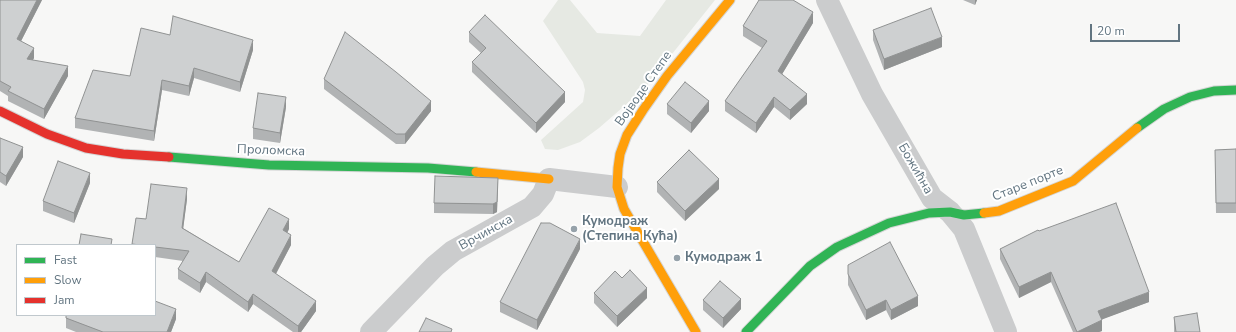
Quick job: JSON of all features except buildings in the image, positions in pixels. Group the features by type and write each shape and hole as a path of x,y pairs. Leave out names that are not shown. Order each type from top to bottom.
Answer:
{"street":[{"name":"Војводе Степе","path":"696,332 624,210 617,187 620,154 627,135 667,76 730,0"},
{"name":"Божићна","path":"827,0 872,94 932,198 950,212 964,229 974,250 1006,332"},
{"name":"Старе порте","path":"746,332 810,266 838,247 861,234 904,218 929,213 950,212 964,215 999,212 1059,188 1089,169 1142,124 1164,109 1190,97 1208,92 1236,90"},
{"name":"Проломска","path":"0,111 47,134 86,148 123,154 269,165 428,168 549,179"},
{"path":"549,179 617,187"},
{"name":"Врчинска","path":"371,332 435,266 454,250 532,207 543,194 549,179"}],"shaded area":[{"path":"558,0 570,0 597,33 640,36 666,0 715,0 645,88 599,128 580,142 558,150 545,149 541,140 583,102 585,90 583,82 543,21"}],"traffic: fast":[{"path":"1137,128 1164,109 1190,97 1214,91 1236,90"},
{"path":"169,157 269,165 428,168 476,172"},
{"path":"746,332 810,266 837,247 889,223 929,213 950,212 964,215 984,213"}],"traffic: slow":[{"path":"696,332 624,209 617,187 618,168 620,154 627,135 643,110 667,76 730,0"},
{"path":"984,213 999,211 1073,181 1137,128"},
{"path":"476,172 549,179"}],"traffic: jam":[{"path":"0,111 47,134 86,148 123,154 169,157"}],"place":[{"name":"Кумодраж (Степина Кућа)","path":"574,229"},
{"name":"Кумодраж 1","path":"677,258"}]}
